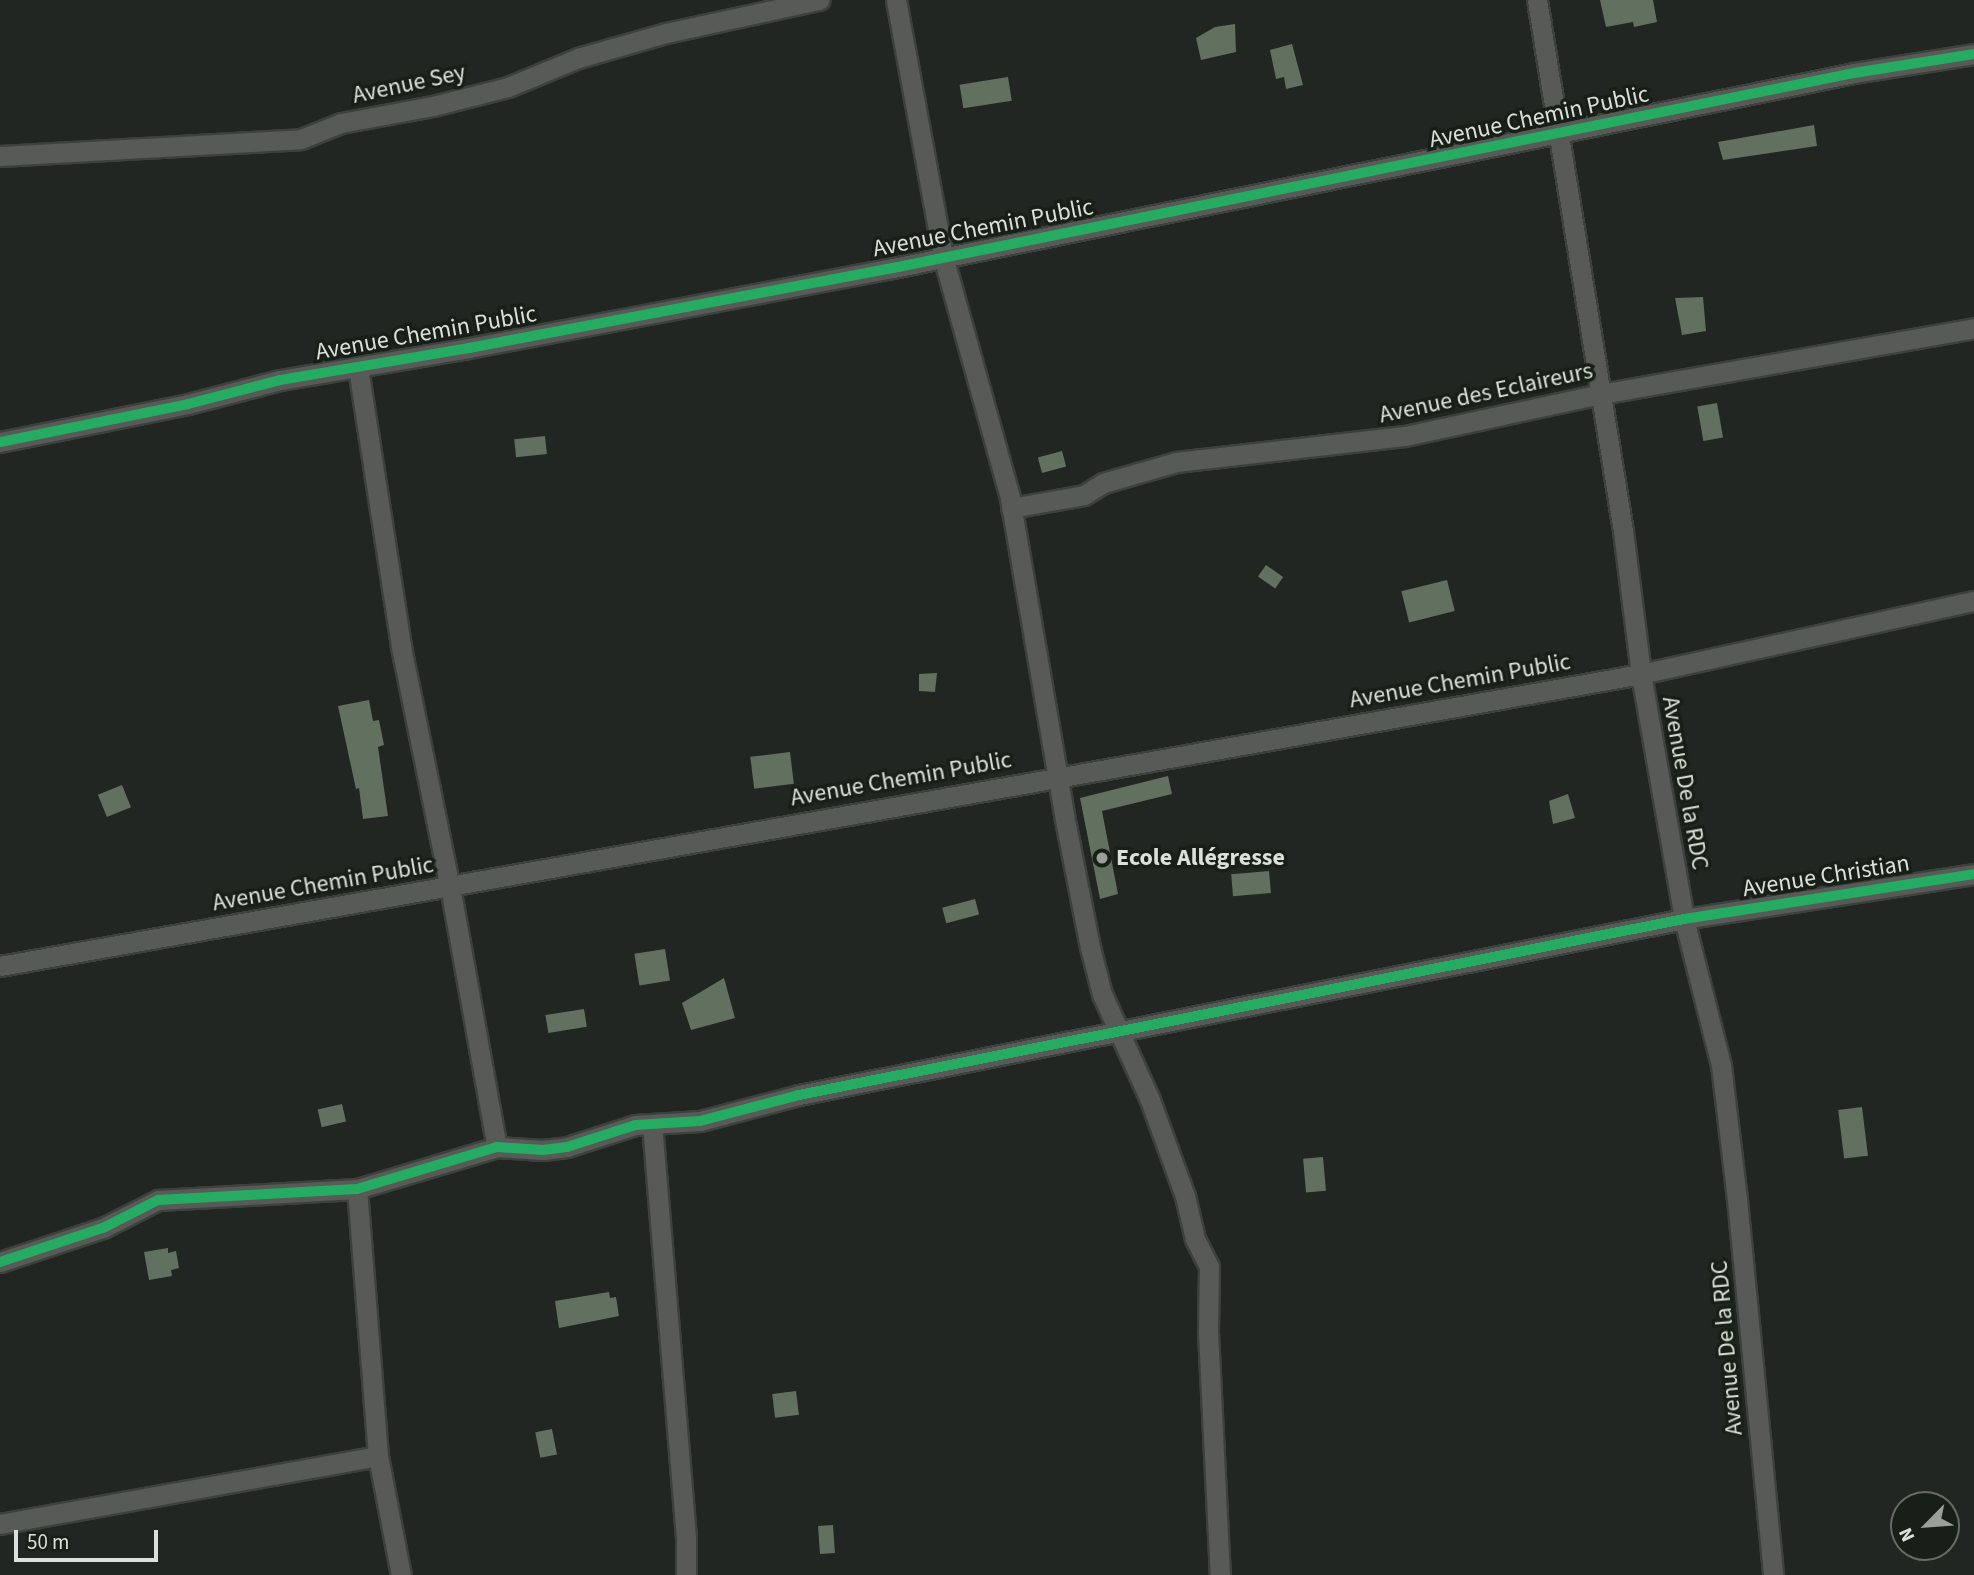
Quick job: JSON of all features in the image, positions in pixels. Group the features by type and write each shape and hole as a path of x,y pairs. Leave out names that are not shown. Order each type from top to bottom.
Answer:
{"street":[{"name":"Avenue Sey","path":"0,156 301,139 341,123 433,106 508,87 578,58 666,33 819,0"},
{"path":"896,0 943,256 1011,508 1090,947 1102,994 1155,1113 1185,1196 1195,1239 1209,1267 1208,1332 1220,1575"},
{"name":"Avenue De la RDC","path":"1537,0 1623,531 1641,674 1684,919 1721,1065 1737,1199 1773,1575"},
{"name":"Avenue Chemin Public","path":"0,442 188,404 280,380 358,368 943,256 1557,135 1854,73 1974,54"},
{"name":"Avenue des Eclaireurs","path":"1011,508 1084,495 1103,483 1176,462 1298,446 1405,436 1601,394 1974,328"},
{"path":"0,1262 103,1228 158,1200 357,1189 497,1147 450,887 401,647 358,368"},
{"name":"Avenue Chemin Public","path":"0,965 450,887 1058,775 1641,674 1974,601"},
{"name":"Avenue Christian","path":"497,1147 543,1150 568,1147 618,1129 699,1121 799,1095 1684,919 1974,874"},
{"path":"652,1124 685,1522 686,1575"},
{"path":"357,1189 378,1456 401,1575"},
{"path":"0,1524 378,1456"}],"building":[{"path":"1600,0 1653,0 1657,22 1634,27 1633,22 1606,27"},
{"path":"1235,24 1236,52 1201,60 1196,38 1215,27"},
{"path":"1292,44 1303,85 1286,89 1284,77 1276,79 1270,50"},
{"path":"1008,77 1012,101 963,108 960,85"},
{"path":"1814,125 1817,146 1723,160 1718,142"},
{"path":"1703,297 1706,331 1682,335 1675,298"},
{"path":"1717,403 1723,437 1703,441 1697,406"},
{"path":"545,436 547,454 516,457 514,439"},
{"path":"1062,451 1066,466 1042,473 1038,457"},
{"path":"1266,565 1283,577 1275,589 1258,576"},
{"path":"1447,580 1455,611 1409,622 1401,591"},
{"path":"937,673 935,692 919,691 919,674"},
{"path":"369,700 373,721 379,720 384,745 378,747 388,816 363,819 359,788 356,789 338,706"},
{"path":"790,752 794,784 754,789 750,757"},
{"path":"1168,776 1172,794 1102,811 1118,894 1100,899 1080,798"},
{"path":"122,785 131,807 107,817 98,795"},
{"path":"1568,794 1575,818 1553,824 1549,801"},
{"path":"1269,871 1271,893 1233,896 1231,874"},
{"path":"975,899 979,914 946,923 942,908"},
{"path":"665,949 670,981 639,985 634,954"},
{"path":"724,978 735,1018 691,1030 682,1003"},
{"path":"584,1009 587,1027 548,1033 545,1015"},
{"path":"342,1104 346,1122 322,1127 318,1110"},
{"path":"1862,1107 1868,1156 1844,1159 1838,1110"},
{"path":"1323,1157 1326,1191 1306,1193 1303,1159"},
{"path":"168,1248 168,1253 176,1251 179,1268 171,1270 172,1276 149,1280 144,1252"},
{"path":"609,1292 610,1298 616,1297 619,1316 559,1328 555,1301"},
{"path":"796,1391 799,1415 775,1418 772,1394"},
{"path":"552,1429 557,1455 540,1458 535,1432"},
{"path":"833,1525 835,1553 820,1554 818,1526"}],"cycle path":[{"path":"0,442 188,404 280,380 469,348 893,268 1854,73 1974,54"},
{"path":"0,1262 103,1228 158,1200 357,1189 497,1147 543,1150 567,1147 635,1125 700,1121 799,1095 1684,919 1974,874"}],"place":[{"name":"Ecole Allégresse","path":"1102,858"}]}
